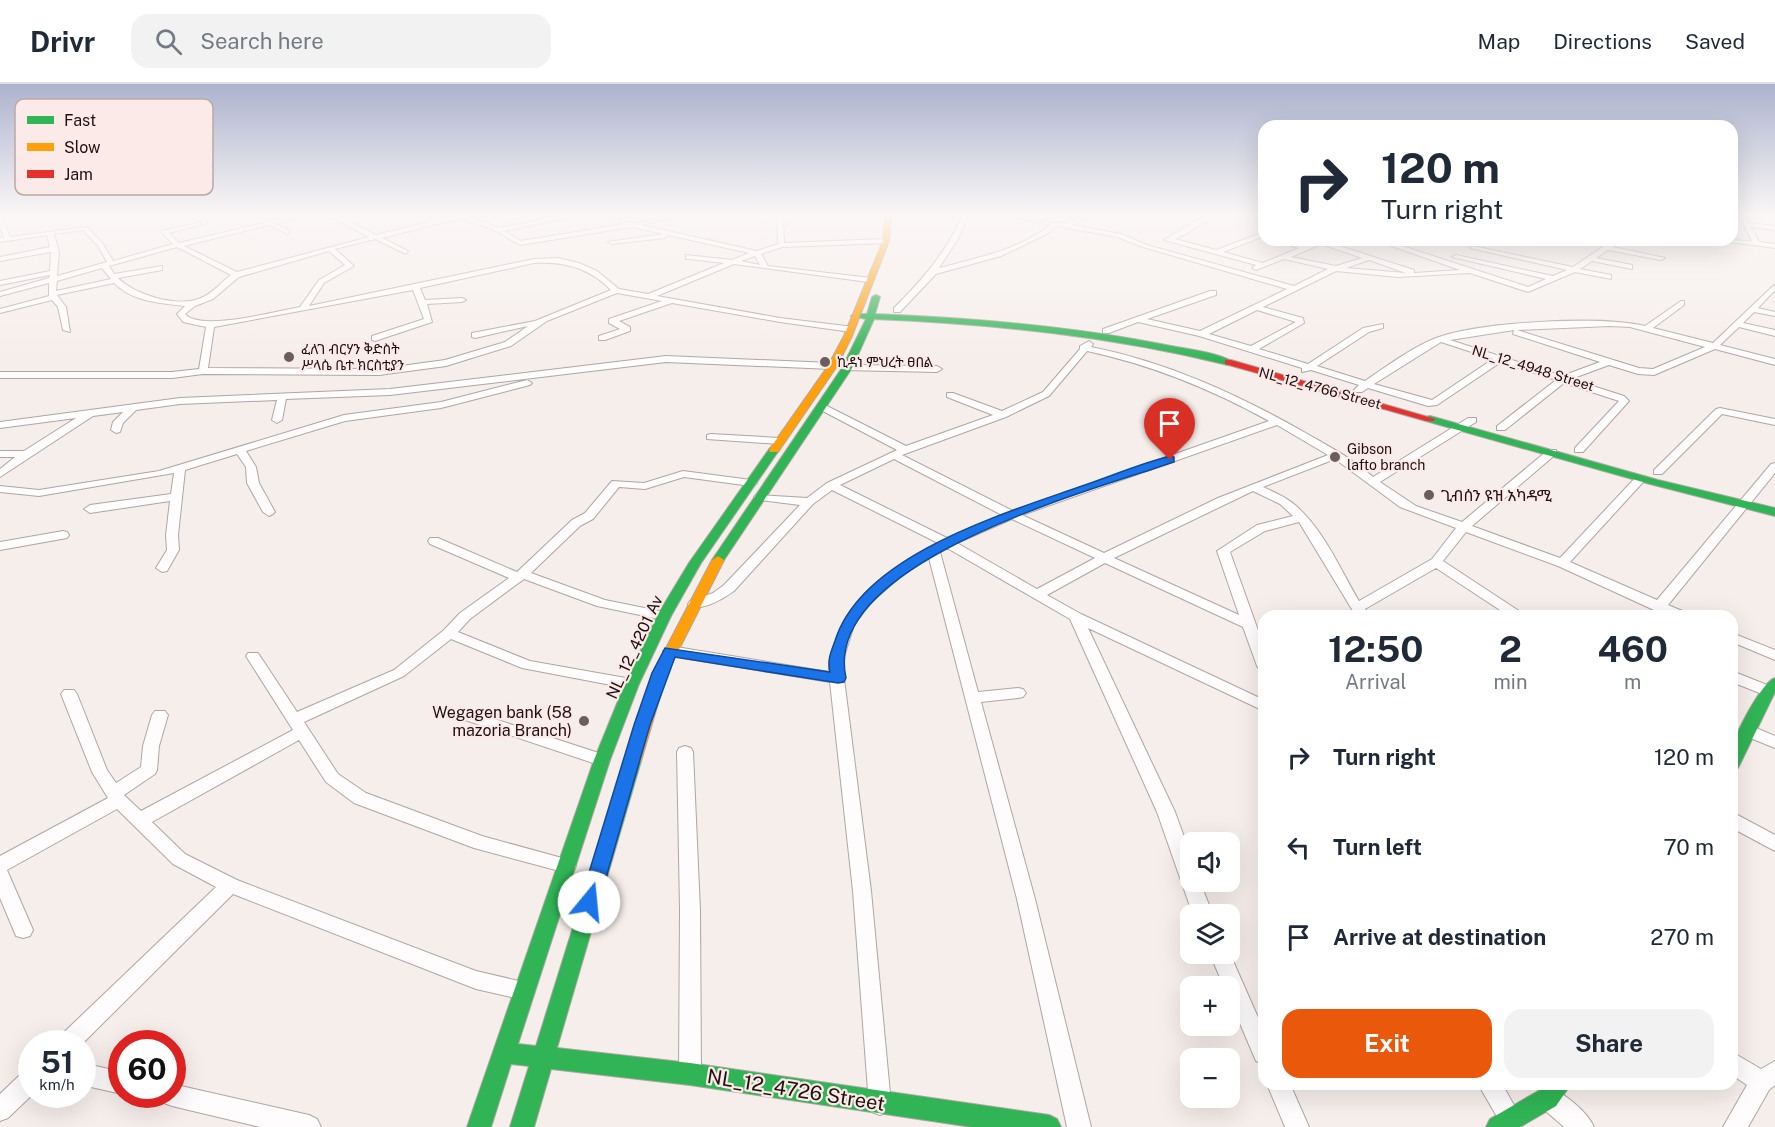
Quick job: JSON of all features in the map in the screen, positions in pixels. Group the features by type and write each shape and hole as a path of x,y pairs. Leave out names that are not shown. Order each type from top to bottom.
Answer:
{"main road":[{"name":"NL_12_4201 Av","path":"522,1127 642,725 660,673 716,563 847,368 865,333 861,316 868,280 875,265"},
{"name":"NL_12_4201 Av","path":"479,1127 527,992 602,760 632,684 664,616 695,563 832,366 861,316 885,265"},
{"name":"NL_12_4766 Street","path":"861,316 897,310 1101,334 1213,351 1305,370 1363,387 1551,452 1641,478 1746,500 1775,502"},
{"name":"NL_12_4766 Street","path":"861,316 942,320 1101,334 1204,356 1468,424 1501,428 1658,472 1746,500 1775,512"},
{"path":"1742,738 1771,687"},
{"name":"NL_12_4726 Street","path":"504,1053 690,1074 880,1104 1049,1127"},
{"path":"1505,1124 1554,1091"}],"street":[{"path":"54,265 53,295 62,307 67,330"},
{"path":"0,284 54,276 105,265"},
{"path":"108,265 112,279 133,295 192,304"},
{"path":"216,265 236,275"},
{"path":"272,265 236,275 223,283 214,294 182,311 183,317 195,323 210,325 416,287 518,265"},
{"path":"303,309 314,288 326,276 350,266 349,265"},
{"path":"569,265 592,270 606,279 616,291"},
{"path":"650,296 726,265"},
{"path":"748,265 868,280"},
{"path":"897,310 938,265"},
{"path":"933,272 961,265"},
{"path":"1207,265 1293,288"},
{"path":"1243,274 1263,265"},
{"path":"1316,265 1334,269 1424,277 1471,271"},
{"path":"1201,334 1293,288 1348,265"},
{"path":"1389,265 1424,277"},
{"path":"1455,265 1519,289 1534,290 1582,265"},
{"path":"1491,265 1555,279"},
{"path":"1550,265 1608,277"},
{"path":"1618,265 1629,267"},
{"path":"0,311 159,268"},
{"path":"0,294 54,276"},
{"path":"375,338 429,320 416,287"},
{"path":"1508,330 1638,371 1654,372 1715,346 1774,287"},
{"path":"475,335 537,322 616,291 780,320 861,316"},
{"path":"695,604 718,596 729,588 809,502 831,485 899,452 1002,415 1046,394 1083,348 1101,334 1214,292"},
{"path":"423,302 462,300"},
{"path":"602,338 627,329 612,321 672,301"},
{"path":"1648,328 1681,303"},
{"path":"1251,350 1300,324 1300,320 1256,307"},
{"path":"1752,309 1775,314"},
{"name":"NL_12_4766 Street","path":"1139,320 1201,334 1282,359 1305,370"},
{"path":"0,375 172,375 203,371 338,373 409,370 465,359 499,348 516,340 537,322"},
{"path":"1363,387 1439,339 1508,330 1612,323 1648,328 1775,362"},
{"path":"1737,324 1775,333"},
{"path":"203,371 210,325"},
{"path":"1305,370 1366,330 1380,326"},
{"name":"NL_12_4948 Street","path":"1439,339 1616,395 1624,401 1579,450"},
{"path":"1266,342 1282,359"},
{"path":"1083,348 1122,356 1189,379 1243,402 1337,455 1398,501 1562,564 1667,610"},
{"path":"1765,359 1775,351"},
{"name":"NL_12_4766 Street","path":"1363,387 1434,403 1501,358"},
{"path":"0,425 180,401 390,392 683,359 832,366"},
{"path":"1501,428 1564,378 1609,362"},
{"path":"847,368 936,369"},
{"path":"0,489 23,493 46,492 180,469 344,418 441,405 561,373"},
{"path":"950,395 1002,415"},
{"path":"278,420 282,397"},
{"path":"116,430 118,422 134,406"},
{"path":"822,407 1012,514 1250,625"},
{"path":"1658,472 1720,411 1775,422"},
{"path":"0,474 26,454 93,412"},
{"path":"880,1104 862,891 835,663 838,646 847,625 862,602 903,567 940,547 1012,514 1276,422"},
{"path":"1374,481 1468,424"},
{"path":"711,437 779,441"},
{"path":"240,450 251,467 253,483 269,512"},
{"path":"1363,610 1436,562 1464,527 1551,452"},
{"path":"0,454 26,454"},
{"path":"1037,595 1104,556 1255,488 1337,455"},
{"path":"1659,607 1775,466"},
{"path":"162,568 173,550 180,469"},
{"path":"140,820 298,726 399,673 449,633 472,611 520,576 576,524 589,516 616,483 645,486 684,474 751,483"},
{"path":"1562,564 1641,478"},
{"path":"831,485 940,547 1076,617 1258,703"},
{"path":"1255,488 1290,507 1301,518 1322,546 1359,610"},
{"path":"90,509 176,497"},
{"path":"760,497 809,502"},
{"path":"1258,648 1223,551 1261,528 1301,518"},
{"path":"0,546 63,536"},
{"path":"434,541 520,576 602,603 664,616"},
{"path":"940,547 974,698 1026,899 1078,1127"},
{"path":"1436,562 1508,610"},
{"path":"1076,617 1166,812 1199,904"},
{"path":"449,633 526,665 632,684"},
{"path":"1738,640 1775,655"},
{"path":"670,651 838,678"},
{"path":"254,656 332,778 360,798 480,843 567,866"},
{"path":"1738,677 1771,687"},
{"path":"974,698 1018,693"},
{"path":"69,694 100,772 117,797 179,859 230,885 476,980 527,992"},
{"path":"0,865 117,797 149,770 151,746 160,715"},
{"path":"467,715 602,760"},
{"path":"1742,738 1775,742"},
{"path":"685,752 690,910 690,1074"},
{"path":"1738,822 1775,844"},
{"path":"0,874 23,930"},
{"path":"81,1030 230,885"},
{"path":"1224,964 1258,1040"},
{"path":"1735,1127 1768,1077 1738,1064"},
{"path":"1281,1090 1297,1127"},
{"path":"1491,1090 1505,1124"},
{"path":"1554,1091 1582,1127"},
{"path":"0,1110 18,1093"},
{"path":"186,1098 309,1127"}],"traffic: fast":[{"path":"718,560 847,368 868,326 876,297"},
{"path":"855,316 949,320 1043,328 1136,341 1228,362"},
{"path":"1430,419 1654,482 1775,512"},
{"path":"479,1127 602,760 632,684 664,616 695,563 774,450"},
{"path":"1738,751 1767,691 1775,683"},
{"path":"522,1127 633,761"},
{"path":"504,1053 690,1074 1049,1127"},
{"path":"1498,1127 1548,1098 1555,1090"}],"traffic: slow":[{"path":"774,450 832,366 848,336 877,265"},
{"path":"633,761 660,673 718,560"}],"traffic: jam":[{"path":"1228,362 1430,419"}],"place":[{"name":"ፈለገ ብርሃን ቅድስት ሥላሴ ቤተ ክርስቲያን","path":"289,357"},
{"name":"ኪዳነ ምህረት ፀበል","path":"825,362"},
{"name":"Gibson lafto branch","path":"1335,457"},
{"name":"ጊብሰን ዩዝ አካዳሚ","path":"1429,495"},
{"name":"Wegagen bank (58 mazoria Branch)","path":"584,721"}],"route":[{"path":"589,902 642,725 670,651 838,678 835,663 838,646 847,625 862,602 903,567 947,543 1012,514 1170,460"}]}
